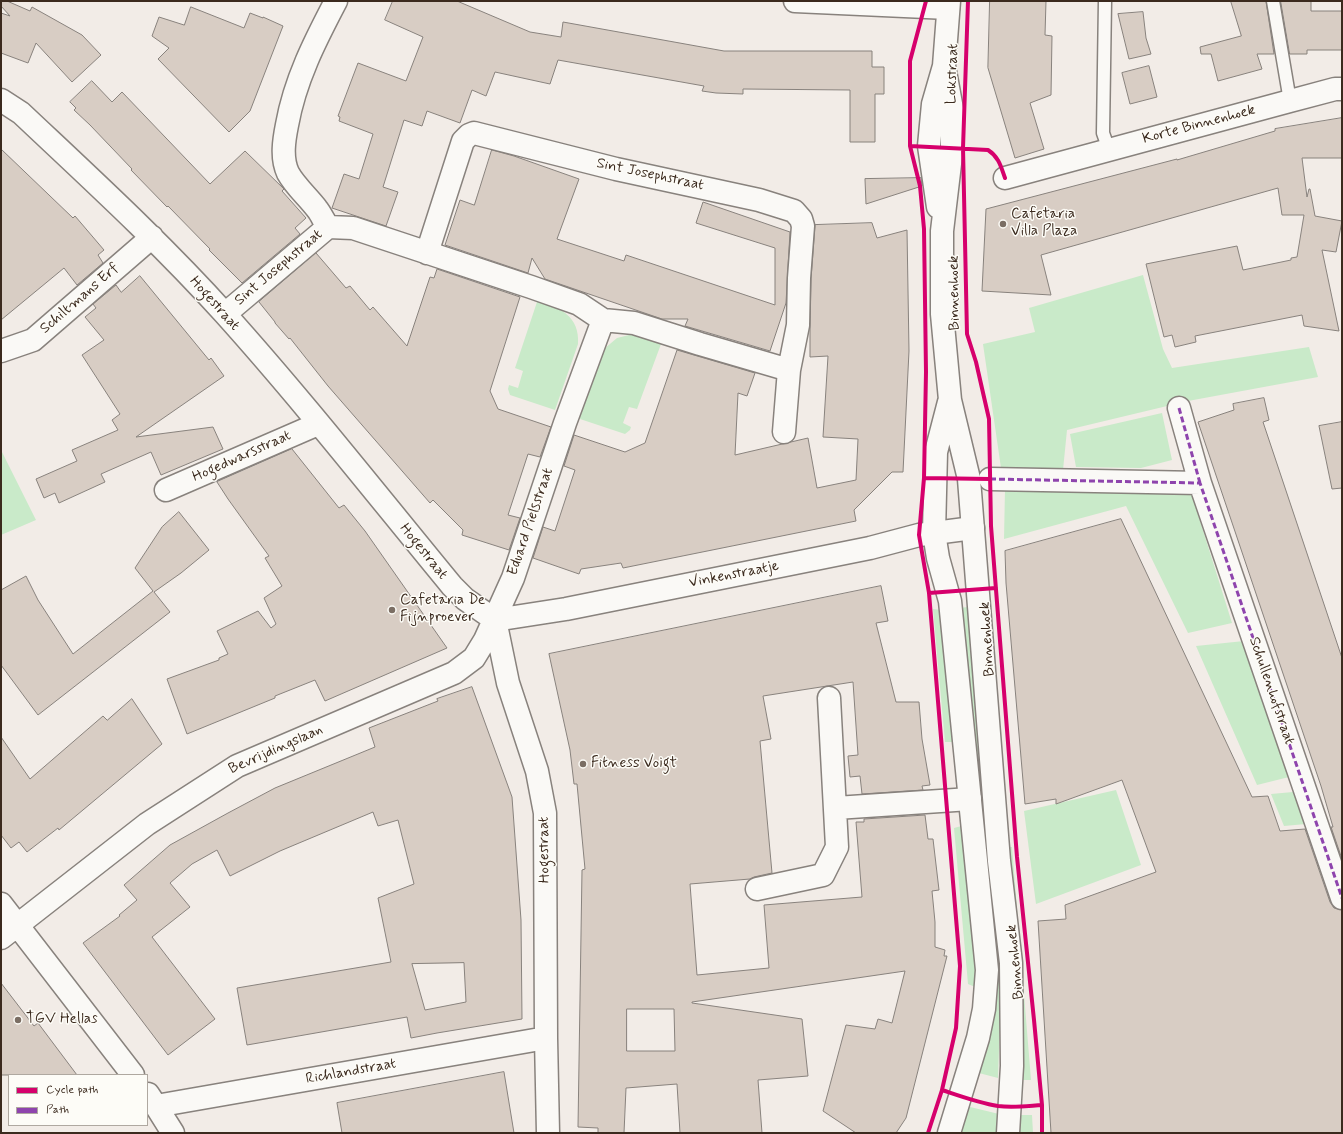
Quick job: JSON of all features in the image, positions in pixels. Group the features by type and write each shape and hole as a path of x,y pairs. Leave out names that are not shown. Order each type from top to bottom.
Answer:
{"street":[{"path":"328,227 318,209 289,174 285,164 284,149 293,95 313,46 336,1"},
{"path":"795,1 948,4"},
{"name":"Lokstraat","path":"944,66 948,4"},
{"name":"Binnenhoek","path":"944,66 933,104 929,146 942,231 942,314 950,400 969,479 1000,861 1011,963 1012,1066 1008,1133"},
{"name":"Korte Binnenhoek","path":"1005,178 1334,89 1342,89"},
{"name":"Hogestraat","path":"1,100 21,113 152,237 225,314 452,586 465,599 495,620 508,683 537,771 545,813 548,1133"},
{"name":"Sint Josephstraat","path":"427,253 463,141 474,133 616,169 728,192 794,211 801,219 802,226 798,325 789,370 784,432"},
{"name":"Sint Josephstraat","path":"225,314 328,227 353,228 579,304 603,320 634,323 789,370"},
{"name":"Schiltmans Erf","path":"1,351 33,340 152,237"},
{"name":"Eduard Pielsstraat","path":"495,620 521,556 565,423 603,320"},
{"name":"Binnenhoek","path":"949,1133 978,1038 984,1009 987,970 950,601 938,558 934,533 936,452 950,400"},
{"name":"Schullenhofstraat","path":"1179,408 1200,483 1342,898"},
{"name":"Hogedwarsstraat","path":"166,490 318,424"},
{"path":"990,479 1200,483"},
{"name":"Vinkenstraatje","path":"495,620 566,609 870,548 919,535 973,528"},
{"name":"Bevrijdingslaan","path":"9,931 147,824 237,766 454,673 474,658 495,620"},
{"path":"757,889 823,875 837,847 829,698"},
{"path":"836,808 970,799"},
{"path":"1,904 9,931 132,1074"},
{"name":"Richlandstraat","path":"152,1100 546,1038"},
{"path":"152,1100 173,1133"}],"lane":[{"path":"1105,1 1103,133 1109,150"},
{"path":"1272,1 1290,101"}],"green space":[{"path":"1143,275 1163,349 1172,368 1309,347 1318,377 1188,401 1067,430 1063,470 1001,468 983,344 1035,332 1029,308"},
{"path":"537,302 553,306 567,314 576,327 578,335 578,344 555,410 510,395 508,389 509,385 518,388 523,371 515,368"},
{"path":"636,335 661,344 637,409 629,407 623,423 631,427 625,434 580,419 579,415 604,349 617,338"},
{"path":"1162,413 1172,460 1141,468 1076,467 1070,434"},
{"path":"1,450 36,520 1,535"},
{"path":"1005,489 1124,489 1171,494 1191,492 1232,623 1188,633 1126,506 1004,539"},
{"path":"968,607 982,789 976,790 959,608"},
{"path":"933,609 941,610 956,742 945,742"},
{"path":"1244,641 1289,777 1257,785 1196,646"},
{"path":"1116,790 1141,865 1036,904 1024,811"},
{"path":"1293,792 1306,824 1284,826 1271,794"},
{"path":"980,815 986,815 1001,990 998,1078 975,1072"},
{"path":"965,825 978,954 975,987 968,984 954,828"},
{"path":"1006,847 1012,847 1031,1080 1016,1080"},
{"path":"966,1106 999,1114 998,1133 959,1133"},
{"path":"1016,1115 1032,1115 1033,1133 1017,1133"}],"building":[{"path":"1,1 7,1 30,11 32,7 82,35 101,55 72,82 36,43 28,63 1,53 1,13 10,16 1,6"},
{"path":"393,1 457,1 530,32 561,37 563,22 724,51 872,51 872,67 884,67 884,94 875,94 875,142 850,142 850,90 743,89 743,94 716,93 702,91 704,86 558,60 550,84 495,72 486,96 472,90 460,123 427,111 422,126 404,120 383,187 398,192 386,226 332,208 344,174 359,179 373,134 339,121 340,117 338,116 358,63 406,81 423,37 385,20"},
{"path":"990,1 1046,1 1045,35 1052,36 1051,95 1030,103 1044,149 1015,158 988,68"},
{"path":"1231,1 1266,1 1274,54 1257,54 1262,69 1218,81 1211,54 1201,54 1200,47 1241,36"},
{"path":"1281,1 1311,1 1311,11 1342,11 1342,50 1307,50 1307,54 1290,54"},
{"path":"191,7 244,28 250,13 283,26 250,111 229,132 158,59 169,48 152,36 159,17 184,25"},
{"path":"1143,12 1146,38 1151,54 1129,59 1118,14"},
{"path":"1149,66 1157,97 1130,104 1122,73"},
{"path":"92,81 112,102 122,92 210,184 245,151 284,189 282,191 306,218 295,228 300,234 242,283 74,110 76,108 70,102"},
{"path":"1342,118 1342,158 1302,158 1307,197 1310,189 1315,216 1342,221 1336,252 1322,250 1339,331 1304,326 1302,315 1195,336 1196,342 1175,347 1172,335 1164,337 1146,264 1237,246 1243,270 1291,260 1291,258 1297,257 1304,215 1282,215 1278,188 1041,255 1051,295 982,291 986,209 1177,160 1275,131 1275,129"},
{"path":"1,149 73,218 75,216 104,250 98,255 103,263 77,285 64,268 1,320"},
{"path":"492,150 514,156 579,179 557,239 624,261 626,255 775,305 775,248 696,223 703,202 790,232 786,303 770,351 685,326 688,319 662,319 545,279 532,258 528,273 445,245 460,200 474,205"},
{"path":"921,178 922,186 866,204 865,179"},
{"path":"872,223 877,238 907,230 909,351 903,472 892,472 854,510 856,521 623,568 621,563 581,569 579,574 533,558 543,527 555,531 575,470 564,466 574,435 625,452 645,443 677,350 755,373 747,396 738,393 735,455 808,438 817,488 856,480 858,439 823,437 828,356 810,357 811,279 815,225"},
{"path":"316,253 346,288 350,286 370,310 373,307 407,346 430,277 434,278 437,269 520,297 490,391 498,409 551,427 540,457 528,454 508,515 520,518 509,550 462,535 463,530 433,500 430,503 328,386 259,302"},
{"path":"140,276 209,360 211,358 224,376 136,437 213,427 223,449 161,475 151,452 101,474 105,482 59,503 55,493 44,498 36,479 77,461 72,450 118,430 112,420 120,414 82,355 104,340 85,317 96,308 93,304 116,285 121,292"},
{"path":"1264,398 1269,420 1263,422 1342,658 1342,859 1331,827 1333,827 1321,786 1198,422 1234,410 1233,404"},
{"path":"1342,422 1342,488 1332,489 1319,426"},
{"path":"292,449 339,508 344,505 365,531 447,648 325,701 315,680 187,734 167,679 219,660 219,658 228,654 217,631 258,611 271,628 276,624 264,598 282,586 265,558 269,556 217,482"},
{"path":"179,512 209,550 181,573 154,592 170,612 38,715 1,665 1,590 26,576 38,600 73,654 153,591 135,568 162,527"},
{"path":"1121,519 1252,797 1268,796 1280,831 1305,829 1330,902 1334,908 1342,910 1342,1133 1051,1133 1038,921 1066,919 1065,905 1156,872 1122,780 1056,804 1056,799 1025,804 1006,583 1005,551"},
{"path":"881,586 888,621 876,623 896,702 919,702 922,739 930,785 922,786 923,790 862,794 860,776 850,777 848,756 858,755 853,682 763,696 771,739 760,741 772,873 750,879 690,884 697,975 769,968 764,905 862,897 856,822 864,822 864,819 925,815 928,839 933,839 939,890 932,891 935,922 935,947 945,950 944,956 947,956 906,1118 896,1133 856,1133 823,1111 846,1025 875,1029 878,1019 892,1023 905,971 692,1002 802,1019 808,1076 758,1080 762,1133 680,1133 677,1084 626,1088 624,1133 598,1133 598,1128 578,1127 582,870 585,869 577,784 574,784 570,750 549,654","holes":["627,1009 674,1009 675,1051 627,1051"]},
{"path":"472,687 512,797 521,920 522,1019 411,1038 407,1017 247,1045 237,988 391,962 378,898 414,884 398,820 378,826 373,812 280,851 230,876 217,850 192,864 170,883 190,907 152,937 215,1019 168,1055 83,943 120,916 119,915 137,900 124,885 170,845 275,788 375,747 369,728 438,701 437,699","holes":["464,963 466,1002 425,1010 412,964"]},
{"path":"132,699 162,744 59,830 58,828 27,852 19,842 11,848 1,835 1,737 30,779 103,716 107,720"},
{"path":"1,983 34,1026 38,1023 76,1074 1,1075"},
{"path":"504,1072 514,1133 342,1133 337,1103"}],"marked path":[{"path":"1179,408 1200,483"},
{"path":"990,479 1200,483 1342,898"}],"cycle path":[{"path":"926,1 910,61 910,146 920,186 924,229 926,372 924,478 919,535 929,593 960,966 956,1028 942,1090 928,1133"},
{"path":"968,1 963,148 967,334 976,362 989,419 991,526 1017,857 1042,1105 1042,1133"},
{"path":"910,146 988,150 997,159 1005,178"},
{"path":"924,478 990,479"},
{"path":"929,593 996,588"},
{"path":"942,1090 998,1106 1015,1107 1042,1105"}],"place":[{"name":"Cafetaria Villa Plaza","path":"1003,224"},
{"name":"Cafetaria De Fijnproever","path":"392,610"},
{"name":"Fitness Voigt","path":"583,764"},
{"name":"TGV Hellas","path":"18,1020"}]}
